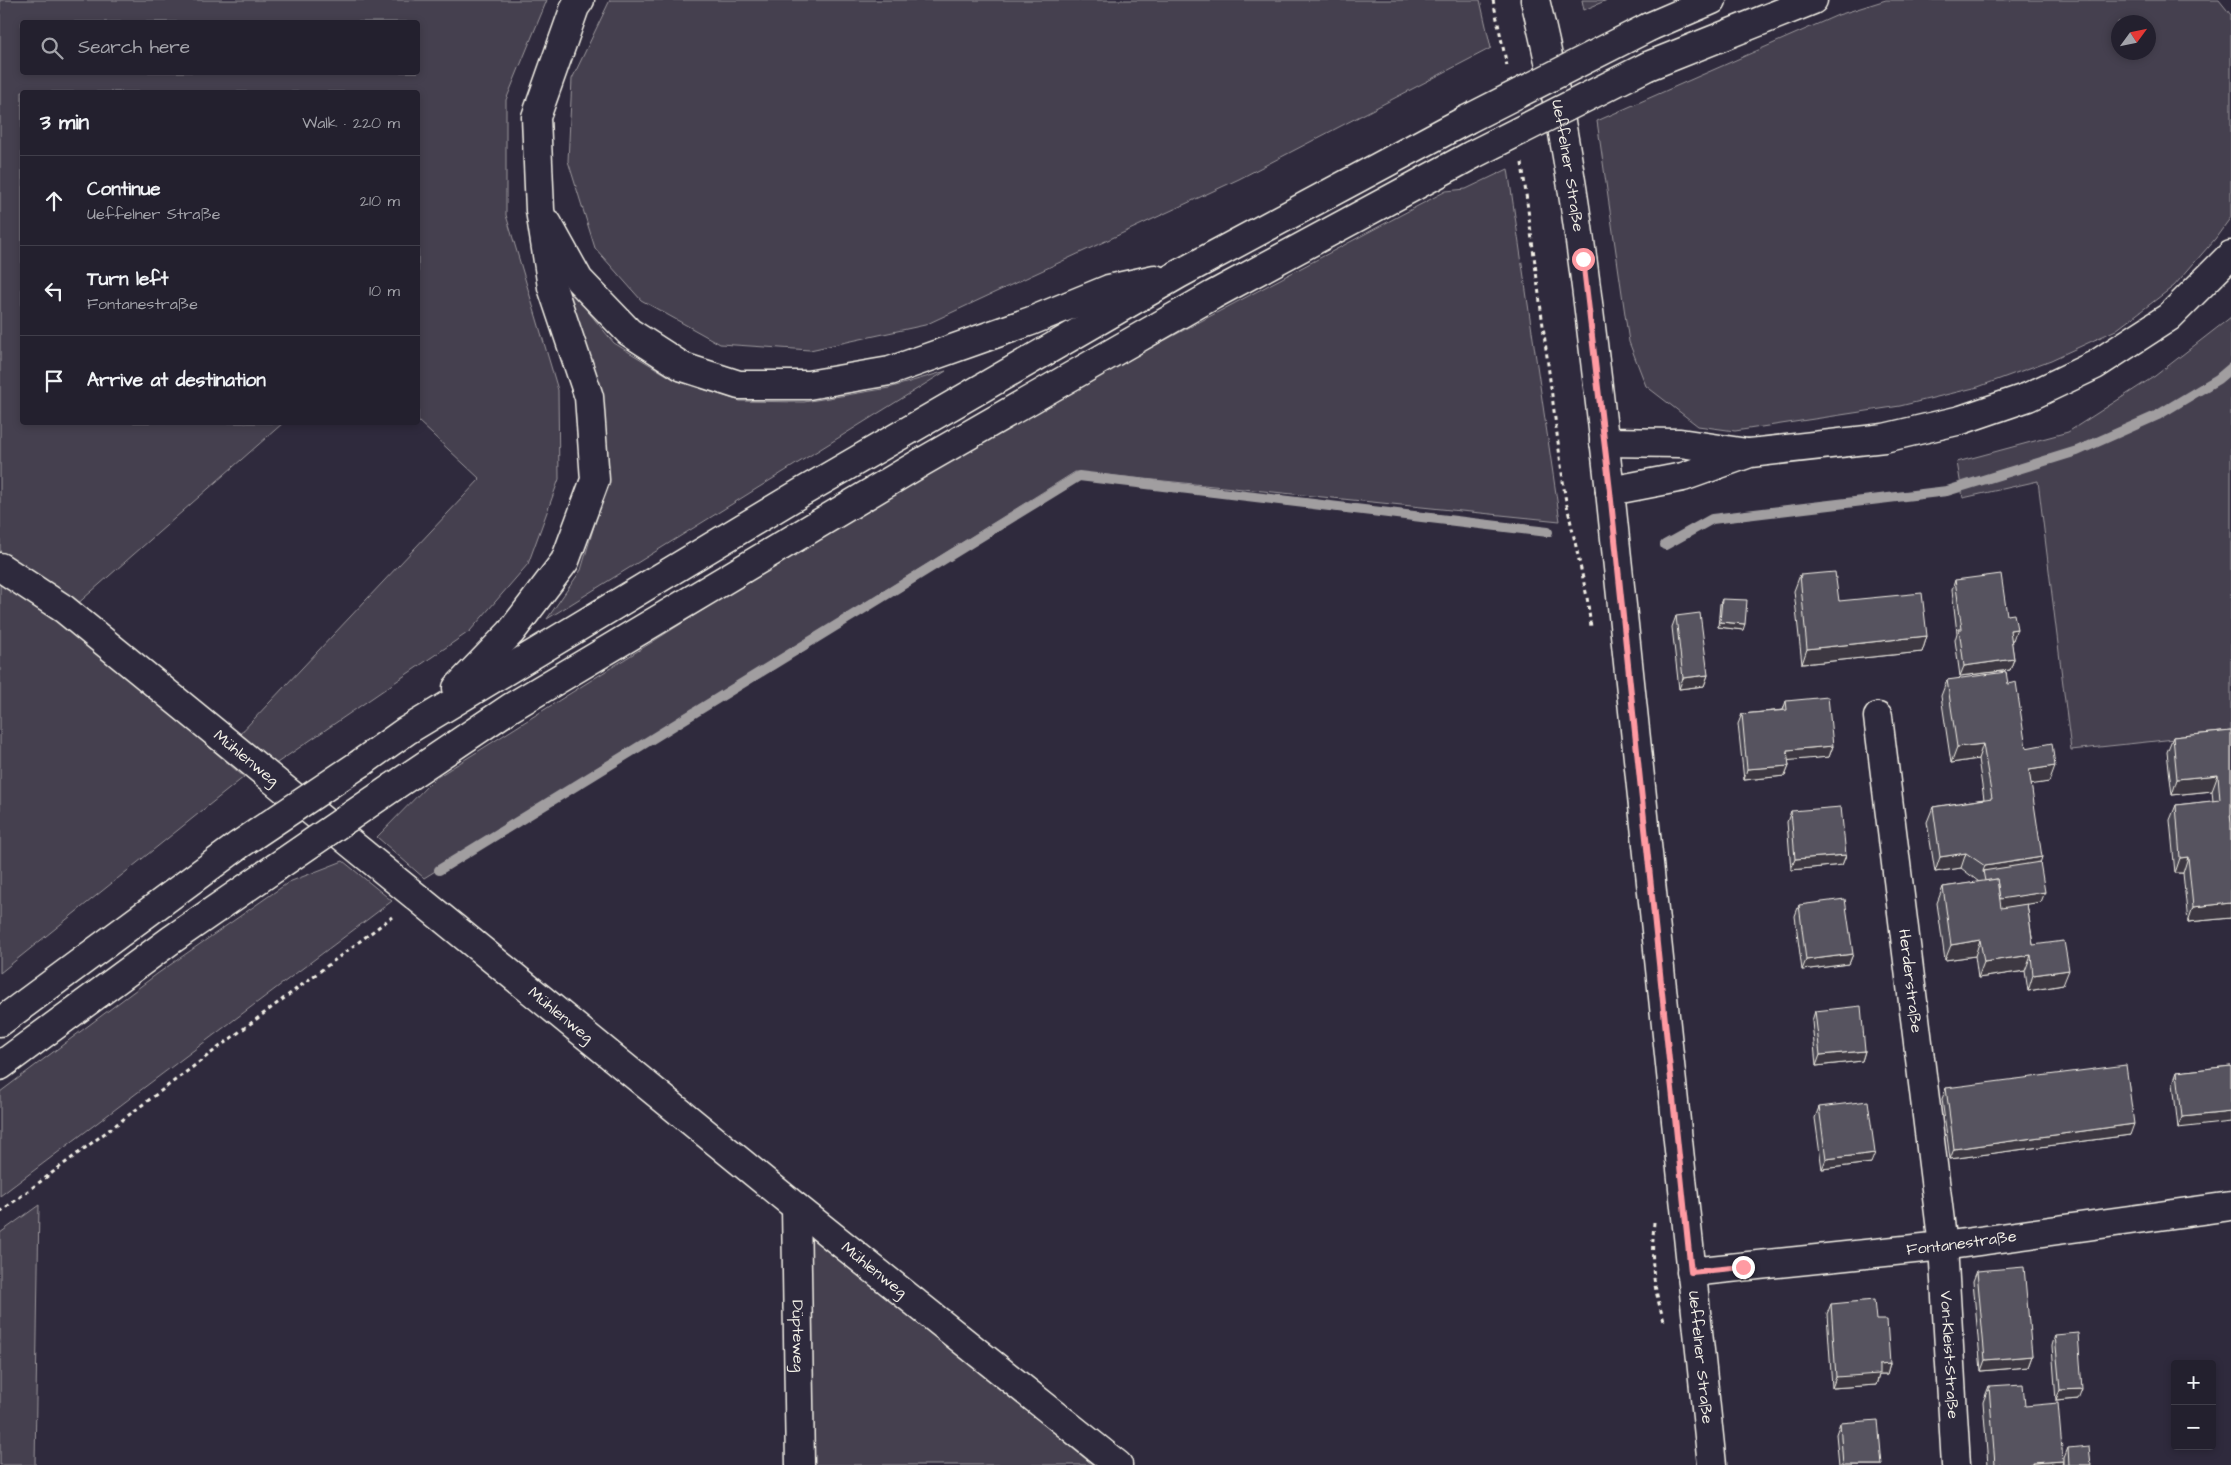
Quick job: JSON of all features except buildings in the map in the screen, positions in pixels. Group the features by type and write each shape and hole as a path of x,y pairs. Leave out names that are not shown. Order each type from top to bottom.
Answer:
{"main road":[{"path":"406,732 460,686 487,659 511,632 565,561 595,480 589,397 552,287 540,210 536,117 575,7 580,0"},
{"name":"Ueffelner Straße","path":"1535,0 1571,176 1583,259 1610,491 1712,1465"},
{"path":"0,1022 239,845 406,732 804,491 1179,274 1466,120 1649,27 1712,0"},
{"path":"0,1066 170,940 510,708 1024,402 1204,300 1472,156 1648,66 1768,0"},
{"path":"1648,66 1813,0"},
{"path":"540,210 580,280 629,332 683,367 739,385 808,385 890,370 1031,321 1108,289 1179,274"},
{"path":"1610,491 1683,477 1750,453 1884,438 1961,420 2028,397 2096,365 2169,317 2231,254"},
{"path":"1604,442 1680,443 1750,453"},
{"name":"Mühlenweg","path":"0,567 64,609 796,1207 1118,1465"},
{"name":"Herderstraße","path":"1878,717 1943,1246"},
{"name":"Fontanestraße","path":"1691,1272 1943,1246 2231,1206"},
{"name":"Düpteweg","path":"796,1207 800,1465"},
{"name":"Von-Kleist-Straße","path":"1943,1246 1956,1465"}],"path":[{"path":"1493,0 1508,72"},
{"path":"1521,157 1565,496 1587,597"},
{"path":"0,1212 417,898"}],"shaded area":[{"path":"0,0 547,0 506,100 506,215 558,390 559,479 528,564 470,631 274,765 237,737 480,479 420,423 420,90 20,90 20,425 281,425 75,606 62,621 244,777 0,973"},
{"path":"610,0 1480,0 1491,48 1239,179 925,325 810,350 720,344 641,300 595,248 568,161 572,79"},
{"path":"1582,0 1607,0 1584,10"},
{"path":"1886,0 2219,0 2231,15 2231,217 2215,239 2174,286 2116,330 2051,360 1978,387 1900,406 1735,431 1698,426 1646,386 1629,342 1597,121 1838,15"},
{"path":"1508,169 1560,521 1075,472 424,878 377,837 434,779 816,539 1105,372 1446,191 1466,189"},
{"path":"562,280 614,343 675,380 740,401 804,402 889,388 946,371 547,619 581,570 607,482"},
{"path":"2231,317 2231,733 2071,750 2038,481 1963,498 1957,462 2068,432 2155,376"},
{"path":"343,861 392,901 0,1196 0,1092 157,974 289,882"},
{"path":"39,1205 35,1465 0,1465 0,1233"},
{"path":"810,1233 1093,1465 814,1465"}],"waterway":[{"path":"1665,545 1712,519 1947,491 2077,451 2158,415 2218,379 2231,368"},
{"path":"439,870 1079,476 1548,532"}],"route":[{"path":"1583,259 1610,491 1691,1272 1743,1267"}]}
